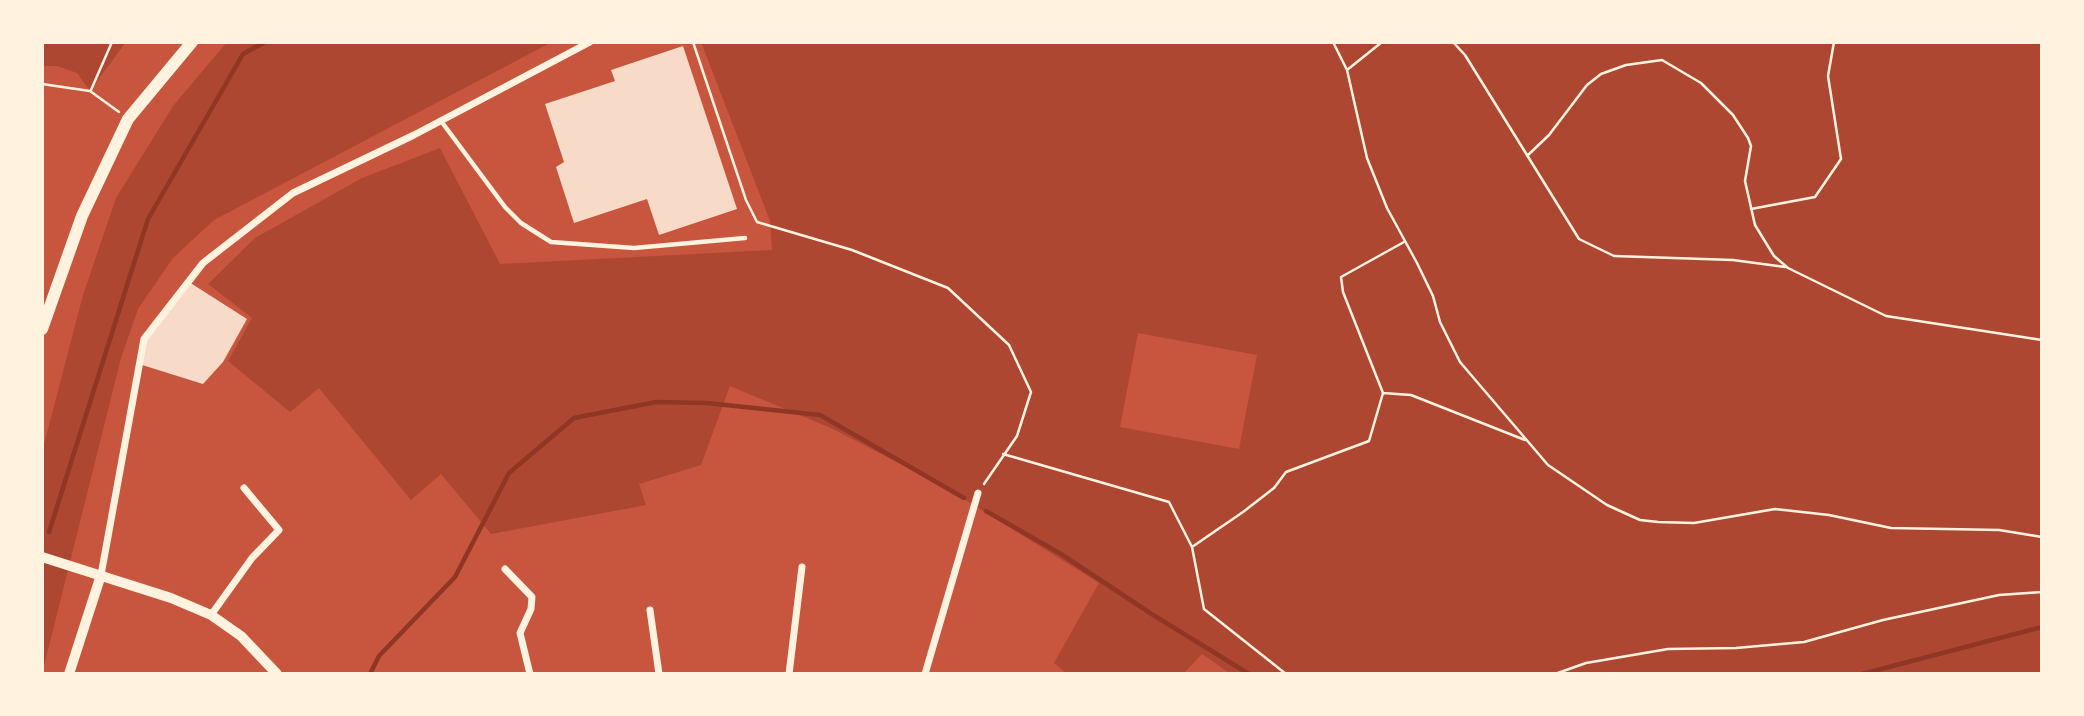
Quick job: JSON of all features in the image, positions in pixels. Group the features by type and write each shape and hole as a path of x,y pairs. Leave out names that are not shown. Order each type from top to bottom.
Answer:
{"main road":[{"path":"42,329 82,216 128,119 192,42"}],"street":[{"path":"69,674 101,575 144,339 204,263 293,193 441,121 590,42"},
{"path":"211,615 253,558 279,530 243,488"},
{"path":"925,674 978,493"},
{"path":"42,556 171,598 211,615 241,636 277,674"},
{"path":"789,674 802,567"},
{"path":"505,569 532,597 531,609 520,633 530,674"},
{"path":"650,610 659,674"}],"lane":[{"path":"441,121 505,207 521,223 551,242 634,248 745,238"}],"path":[{"path":"90,91 112,42"},
{"path":"693,42 746,200 757,222 852,250 948,288 1009,345 1031,392 1017,436 978,493"},
{"path":"1333,42 1347,69 1367,158 1387,208 1433,296 1440,322 1460,362 1548,465 1607,505 1640,520 1694,523 1775,509 1829,515 1891,528 1999,530 2042,537"},
{"path":"1347,69 1382,42"},
{"path":"1453,42 1465,55 1579,239 1614,256 1733,260 1788,268"},
{"path":"1751,209 1815,197 1841,159 1828,76 1834,42"},
{"path":"1527,156 1549,135 1587,85 1601,74 1626,65 1662,60 1701,83 1733,115 1748,138 1751,146 1745,181 1755,225 1774,256 1788,268 1886,316 2042,340"},
{"path":"42,84 90,91 128,119"},
{"path":"1192,547 1264,496 1286,472 1369,441 1383,393 1343,292 1341,277 1405,242"},
{"path":"1383,393 1411,395 1527,441"},
{"path":"1003,454 1169,502 1192,547 1204,610 1286,674"},
{"path":"1555,674 1586,663 1668,649 1735,648 1804,642 1883,620 1999,594 2042,592"}],"shaded area":[{"path":"42,42 126,42 90,91 77,73 57,66 42,66"},
{"path":"227,42 552,42 214,220 173,258 138,309 121,358 42,674 42,452 83,295 116,198 173,106"},
{"path":"701,42 2042,42 2042,674 1231,674 1202,654 1183,674 1067,674 1054,663 1099,583 943,486 833,429 730,386 701,465 639,484 646,505 491,534 441,474 411,500 319,388 290,412 228,361 252,318 208,284 255,238 362,178 440,148 500,264 772,250 770,221","holes":["1138,333 1257,355 1239,449 1120,427"]}],"building":[{"path":"683,46 737,209 659,235 647,199 574,223 556,167 564,162 545,104 615,81 611,70"},
{"path":"189,282 247,319 223,362 203,384 139,364 144,339"}],"waterway":[{"path":"49,532 148,219 243,54 265,42"},
{"path":"370,674 379,656 455,577 509,473 574,418 656,402 707,403 820,415 964,498"},
{"path":"986,511 1061,554 1249,674"},
{"path":"1862,674 2042,627"}]}
